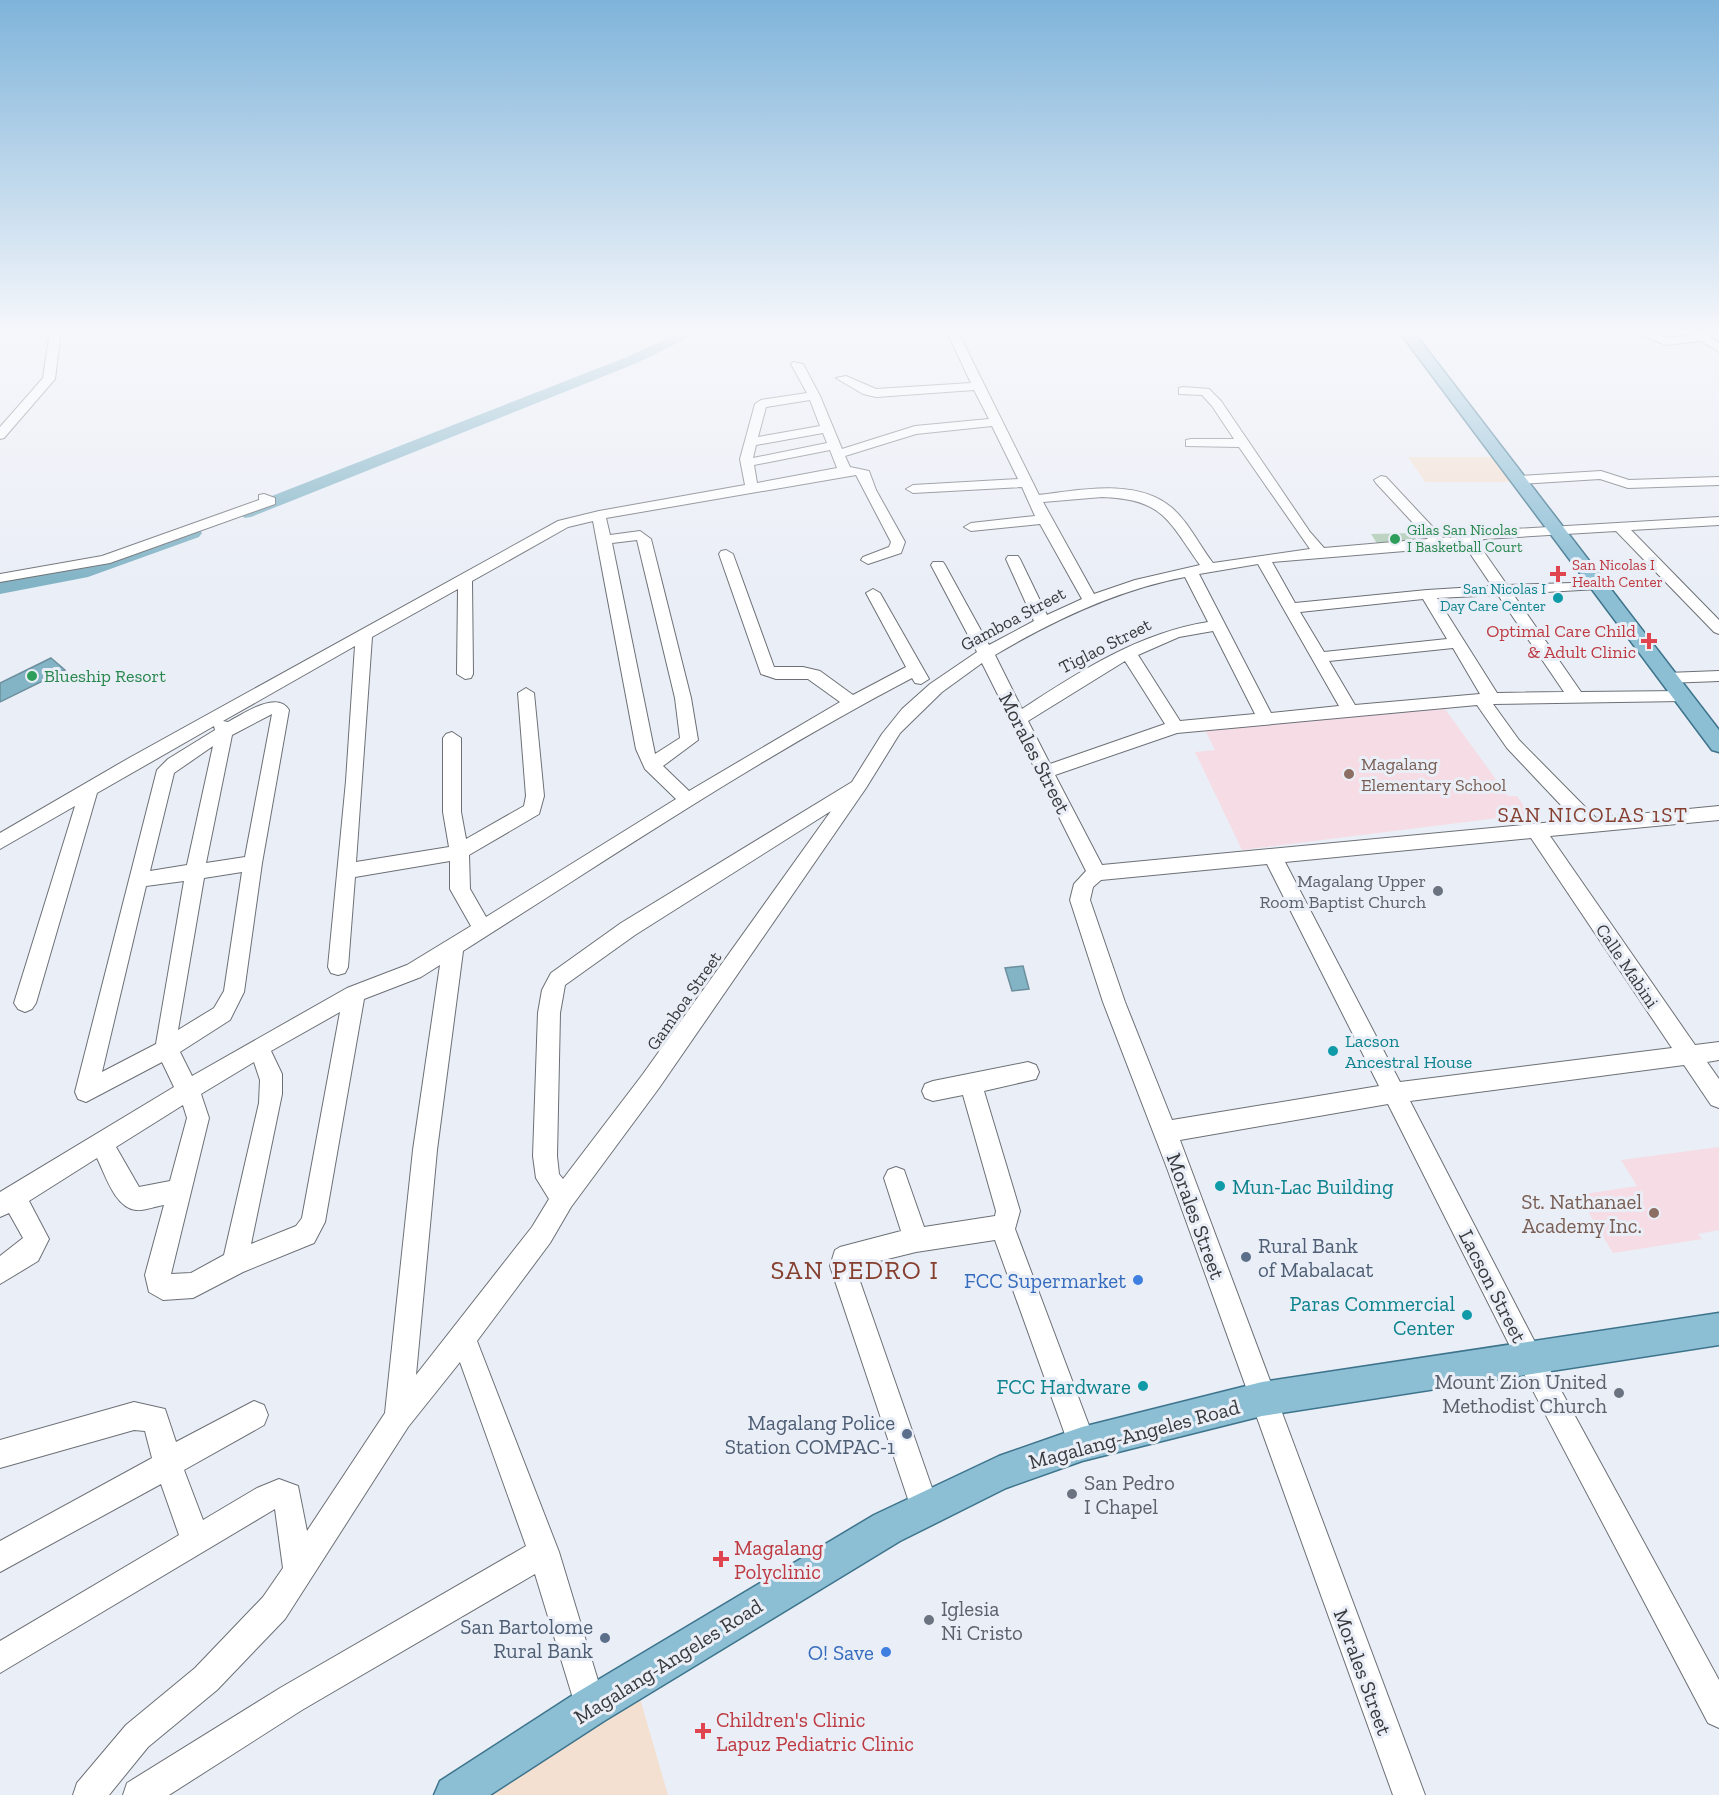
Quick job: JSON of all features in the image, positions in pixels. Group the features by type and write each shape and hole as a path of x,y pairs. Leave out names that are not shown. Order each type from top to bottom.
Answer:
{"main road":[{"path":"1468,414 1719,745"},
{"name":"Magalang-Angeles Road","path":"454,1795 590,1707 887,1528 999,1473 1082,1444 1262,1399 1719,1329"}],"street":[{"path":"0,435 18,414"},
{"path":"750,476 749,443 758,414"},
{"path":"821,414 845,471"},
{"path":"991,414 1044,519 1090,600"},
{"path":"1222,414 1305,535 1321,553"},
{"path":"750,476 837,449 915,430 995,422"},
{"path":"749,443 827,428"},
{"path":"1191,443 1243,443"},
{"path":"0,842 89,789 222,724 364,635 563,524 809,463"},
{"path":"750,476 861,471 898,542 896,550 868,560"},
{"path":"1518,480 1601,476 1628,484 1719,481"},
{"path":"1381,480 1439,543"},
{"path":"913,489 1027,483"},
{"path":"1035,499 1106,492 1124,494 1155,504 1168,513 1209,568"},
{"path":"0,578 116,557 270,501 264,498"},
{"path":"599,515 602,540 645,749 651,765 688,800"},
{"path":"971,527 1044,519"},
{"name":"Gamboa Street","path":"91,1794 120,1754 137,1736 206,1679 274,1608 398,1417 464,1338 541,1235 563,1199 651,1082 860,784 885,741 907,714 931,692 985,652 1090,600 1139,583 1209,568 1263,560 1469,541 1481,535 1719,521"},
{"path":"1619,526 1719,628"},
{"path":"602,540 634,535 640,535 644,539 683,698 689,740 651,765"},
{"path":"1469,541 1576,697"},
{"path":"726,554 767,670 780,675 807,672 852,702"},
{"path":"1013,559 1043,624"},
{"path":"1263,560 1321,657 1350,711"},
{"name":"Morales Street","path":"938,565 985,652 1017,720 1096,873 1084,885 1080,900 1114,1002 1165,1132 1409,1795"},
{"path":"1190,572 1265,717"},
{"path":"465,578 465,674"},
{"path":"1292,608 1427,594 1598,585"},
{"path":"873,593 887,621 907,651 914,670 931,692"},
{"path":"1427,594 1513,744 1592,826"},
{"name":"Tiglao Street","path":"1017,720 1073,682 1128,652 1170,635 1218,625"},
{"path":"338,968 356,781 364,635"},
{"path":"1321,657 1457,643"},
{"path":"1128,652 1175,727"},
{"path":"0,1271 29,1252 37,1239 7,1201 187,1093 257,1048 354,993 414,971 688,800 852,702 914,670"},
{"path":"1667,678 1719,676"},
{"path":"346,871 459,852 533,809 535,796 526,693"},
{"path":"1044,772 1175,727 1265,717 1487,699 1682,696"},
{"path":"278,707 281,710 253,863 234,992 229,1005 222,1014 166,1049 86,1092 166,770 222,724 278,707"},
{"path":"222,724 166,1049 197,1110 198,1118 158,1283 163,1287 193,1285 235,1263 305,1235 313,1222 354,993"},
{"path":"452,738 452,812 459,852 460,889 482,928"},
{"path":"563,1199 548,1178 544,1156 549,1013 552,990 558,979 628,929 860,784"},
{"path":"25,1004 89,789"},
{"path":"1096,873 1719,813"},
{"name":"Calle Mabini","path":"1537,832 1719,1098"},
{"name":"Lacson Street","path":"1273,857 1530,1359 1719,1712"},
{"path":"138,880 253,863"},
{"path":"398,1417 425,1150 453,947"},
{"path":"235,1263 273,1079 271,1069 257,1048"},
{"path":"1165,1132 1395,1093 1719,1051"},
{"path":"933,1091 1028,1072"},
{"path":"926,1508 842,1266 843,1259 849,1256 916,1240 1002,1227 1008,1218 1008,1211 971,1083"},
{"path":"102,1144 129,1193 136,1199 180,1190"},
{"path":"896,1178 916,1240"},
{"path":"1002,1227 1082,1444"},
{"path":"464,1338 500,1425 544,1552 590,1707"},
{"path":"0,1557 115,1496 254,1415"},
{"path":"0,1454 134,1416 155,1419 166,1448 168,1464 196,1541"},
{"path":"0,1658 267,1498 285,1493 291,1501 298,1570"},
{"path":"139,1795 291,1699 544,1552"}],"shaded area":[{"path":"1408,457 1492,457 1511,482 1425,482"},
{"name":"Magalang Elementary School","path":"1445,709 1508,796 1517,796 1529,814 1242,850 1195,752 1215,750 1203,726"},
{"name":"St. Nathanael Academy Inc.","path":"1719,1147 1719,1230 1698,1234 1702,1239 1613,1253 1578,1195 1637,1186 1621,1160"},
{"path":"639,1695 668,1795 477,1795"}],"green space":[{"name":"Gilas San Nicolas I Basketball Court","path":"1412,533 1419,543 1378,545 1371,534"}],"water":[{"name":"Blueship Resort","path":"51,658 65,670 0,702 0,683"},
{"path":"1023,966 1029,989 1012,991 1005,968"}],"waterway":[{"path":"245,513 496,414"},
{"path":"0,588 82,573 193,533"}],"place":[{"name":"Gilas San Nicolas I Basketball Court","path":"1395,539"},
{"name":"San Nicolas I Health Center","path":"1558,574"},
{"name":"San Nicolas I Day Care Center","path":"1558,598"},
{"name":"Optimal Care Child & Adult Clinic","path":"1649,641"},
{"name":"Blueship Resort","path":"32,676"},
{"name":"Magalang Elementary School","path":"1349,774"},
{"name":"Magalang Upper Room Baptist Church","path":"1438,891"},
{"name":"Lacson Ancestral House","path":"1333,1051"},
{"name":"Mun-Lac Building","path":"1220,1186"},
{"name":"St. Nathanael Academy Inc.","path":"1654,1213"},
{"name":"Rural Bank of Mabalacat","path":"1246,1257"},
{"name":"FCC Supermarket","path":"1138,1280"},
{"name":"Paras Commercial Center","path":"1467,1315"},
{"name":"FCC Hardware","path":"1143,1386"},
{"name":"Mount Zion United Methodist Church","path":"1619,1393"},
{"name":"Magalang Police Station COMPAC-1","path":"907,1434"},
{"name":"San Pedro I Chapel","path":"1072,1494"},
{"name":"Magalang Polyclinic","path":"721,1559"},
{"name":"Iglesia Ni Cristo","path":"929,1620"},
{"name":"San Bartolome Rural Bank","path":"605,1638"},
{"name":"O! Save","path":"886,1652"},
{"name":"Children's Clinic Lapuz Pediatric Clinic","path":"703,1731"}],"district":[{"name":"SAN NICOLAS 1ST","path":"1593,814"},
{"name":"SAN PEDRO I","path":"855,1270"}]}
